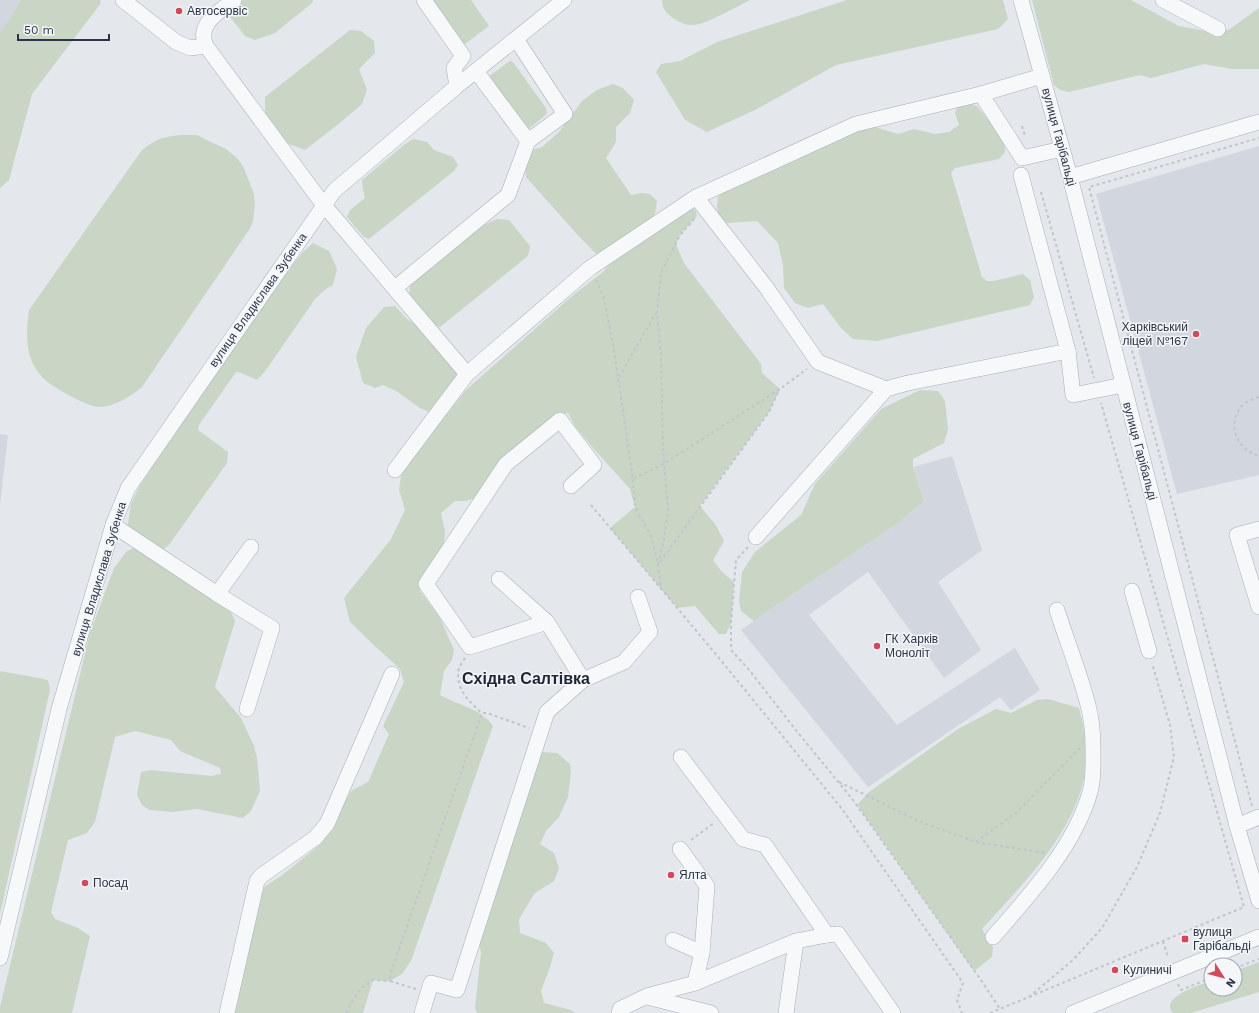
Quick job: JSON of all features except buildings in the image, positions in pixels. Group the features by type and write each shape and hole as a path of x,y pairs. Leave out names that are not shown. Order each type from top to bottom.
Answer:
{"street":[{"path":"123,0 176,42 190,48 206,46"},
{"path":"234,0 207,23 203,33 206,46 323,204 467,374"},
{"path":"424,0 463,56 454,68 457,86"},
{"name":"вулиця Владислава Зубенка","path":"0,958 59,709 113,525 128,488 323,204 334,191 457,86 564,0"},
{"name":"вулиця Гарібальді","path":"1021,0 1070,177 1238,826 1259,901"},
{"path":"1163,0 1218,29"},
{"path":"395,288 508,196 528,141 566,114 516,39"},
{"path":"476,72 528,141"},
{"path":"395,470 467,374 590,268 700,202 856,124 981,94 1042,76"},
{"path":"981,94 1022,158 1062,149"},
{"path":"1070,177 1259,122"},
{"path":"1021,175 1068,351 1073,395 1124,385"},
{"path":"700,202 766,287 818,362 886,389"},
{"path":"756,537 886,389 908,383 1068,351"},
{"path":"547,622 470,647 426,584 506,464 560,420 594,465 571,486"},
{"path":"113,525 217,594 272,628 246,710"},
{"path":"1259,529 1237,535 1259,607"},
{"path":"217,594 251,547"},
{"path":"499,579 547,622 583,680"},
{"path":"1132,591 1149,651"},
{"path":"422,1013 431,983 457,990 548,712 583,680 624,662 650,632 638,597"},
{"path":"992,937 1028,898 1059,856 1079,821 1090,792 1093,769 1093,734 1089,706 1056,610"},
{"path":"227,1013 257,882 261,876 316,838 327,824 392,674"},
{"path":"681,757 743,839 765,845 827,935"},
{"path":"1238,826 1257,818"},
{"path":"680,848 707,886 702,953 695,983"},
{"path":"619,1013 620,1009 646,996 695,983 796,941 838,934 893,1013"},
{"path":"1073,1013 1259,937"},
{"path":"673,940 702,953"},
{"path":"786,1013 796,941"},
{"path":"646,996 711,1013"}],"path":[{"path":"1257,818 1089,188 1259,138"},
{"path":"658,564 664,541 668,509 663,448 661,356 657,312 661,273 680,234 700,202"},
{"path":"590,268 604,298 613,344 633,479 635,507 651,536 658,564 661,589"},
{"path":"618,378 657,312"},
{"path":"633,479 665,463 780,389 818,362"},
{"path":"658,564 769,412 780,389"},
{"path":"1259,397 1250,400 1242,406 1237,414 1234,426 1236,436 1241,446 1249,452 1259,456"},
{"path":"590,505 842,809 963,982 957,1000 962,1013"},
{"path":"756,537 736,560 731,623 731,650 750,671 853,800 1000,1009"},
{"path":"470,647 458,672 460,688 472,705 482,713 487,713 541,732"},
{"path":"990,1013 1028,997 1073,960 1102,928 1137,867 1160,814 1174,757 1170,725 1149,651"},
{"path":"390,981 390,975 482,713"},
{"path":"976,842 1018,811 1093,734"},
{"path":"838,782 921,822 976,842 1059,856"},
{"path":"680,848 725,814"},
{"path":"1163,941 1168,956"},
{"path":"1243,965 1259,959"},
{"path":"346,1013 360,989 373,980 390,981 428,993"},
{"path":"1178,983 1180,990 1203,981"}],"shaded area":[{"path":"0,0 21,0 0,33"},
{"name":"Харківський ліцей №167","path":"1259,146 1259,475 1177,494 1096,194"},
{"path":"0,434 8,435 0,506"},
{"path":"952,456 982,550 938,582 981,650 944,678 868,572 809,615 897,725 1015,648 1040,690 1011,710 1000,697 868,787 741,630 898,523 924,501 913,467"}],"green space":[{"path":"21,0 100,0 101,3 32,94 9,180 0,188 0,33"},
{"path":"243,0 313,0 312,3 275,33 255,40 245,36 230,17 232,9"},
{"path":"424,0 471,0 489,26 458,49"},
{"path":"662,0 750,0 713,19 698,24 689,25 681,23 673,18 664,9"},
{"path":"847,0 1003,0 1008,19 998,29 836,65 757,109 707,132 685,120 656,72 661,64 680,61 717,42"},
{"path":"1032,0 1131,0 1179,26 1217,33 1230,29 1259,8 1259,69 1231,69 1204,64 1151,78 1140,75 1069,92 1060,90 1054,85"},
{"path":"350,30 361,31 374,41 375,53 359,69 367,90 362,104 305,150 289,144 280,137 265,116 265,97"},
{"path":"510,61 513,62 546,108 547,114 527,130 485,79"},
{"path":"613,84 623,88 634,100 630,113 616,127 616,142 606,158 631,195 641,193 650,194 657,201 655,214 646,226 600,256 594,252 576,233 526,177 524,160 529,151 542,147 559,132 582,101 597,90"},
{"path":"970,104 977,106 1004,140 1005,152 999,159 955,168 951,173 982,277 987,281 994,281 1023,274 1030,280 1034,297 1030,305 877,341 853,339 841,328 823,304 808,308 795,303 784,288 783,265 778,243 757,221 727,223 719,215 717,206 718,197 727,189 868,125 898,134 914,129 935,134 949,132 959,125 955,113 958,105"},
{"path":"182,135 197,135 226,149 237,158 243,166 254,194 255,205 253,221 249,230 142,387 118,403 112,405 101,407 88,404 72,397 49,383 37,371 32,362 27,343 29,310 142,150 160,139"},
{"path":"413,139 427,142 434,150 453,157 458,165 454,171 369,239 364,237 347,217 350,210 365,198 362,180"},
{"path":"690,206 696,211 697,216 680,235 676,244 684,263 761,364 762,373 780,389 769,412 700,506 716,525 724,541 713,560 722,572 734,582 731,623 726,634 719,634 695,606 677,608 610,528 635,507 630,489 575,426 568,413 553,417 476,498 466,501 455,501 441,513 445,532 444,544 420,583 420,591 440,618 454,650 452,660 444,671 440,695 483,715 493,726 411,961 402,974 390,981 373,980 363,1013 233,1013 242,971 264,887 281,876 322,843 351,791 368,782 389,734 383,726 404,682 400,669 350,622 344,598 391,539 405,510 399,490 401,475 419,449 466,390 572,296 604,271 615,256"},
{"path":"497,219 509,220 530,246 528,256 440,327 432,325 408,298 410,286 422,274 484,225"},
{"path":"313,243 329,251 337,269 333,285 315,299 266,370 257,380 236,372 199,425 198,430 228,452 227,463 169,545 159,552 127,529 131,504 140,485 281,279 303,252"},
{"path":"395,306 407,319 422,329 462,375 437,409 429,412 420,408 396,391 383,385 375,388 363,383 356,357 366,328 384,307"},
{"path":"920,390 938,391 945,401 948,429 944,443 913,459 913,467 924,501 898,523 754,621 741,611 739,601 742,572 755,552 801,515 815,484 881,409"},
{"path":"137,547 228,606 235,621 215,687 241,718 254,746 257,758 260,791 251,811 243,818 197,809 172,812 150,810 142,805 137,795 141,772 150,770 211,776 221,774 220,768 180,751 171,740 135,731 115,737 95,822 87,833 68,840 51,912 55,919 78,928 90,936 72,1013 0,1013 0,1007 90,633 114,568 127,551"},
{"path":"0,671 48,680 50,690 0,914"},
{"path":"1048,699 1079,708 1087,749 1086,765 1081,788 1073,811 1047,854 1015,893 982,929 993,947 992,957 974,971 857,805 869,792 958,729 996,709 1011,713 1037,700"},
{"path":"542,752 557,753 570,764 571,772 568,797 559,817 546,831 540,844 554,853 559,868 554,881 535,893 519,919 520,933 546,943 554,953 541,991 544,1003 571,1010 575,1013 477,1013 475,1008 481,952 478,941"},
{"path":"1259,962 1259,992 1243,997 1243,968"},
{"path":"1203,984 1203,997 1243,997 1191,1013 1173,1013 1170,1007 1171,1002 1183,992"}],"place":[{"name":"Автосервіс","path":"179,11"},
{"name":"Харківський ліцей №167","path":"1196,334"},
{"name":"ГК Харків Моноліт","path":"877,646"},
{"name":"Ялта","path":"671,875"},
{"name":"Посад","path":"85,883"},
{"name":"вулиця Гарібальді","path":"1185,939"},
{"name":"Кулиничі","path":"1115,970"}],"district":[{"name":"Східна Салтівка","path":"526,678"}]}
